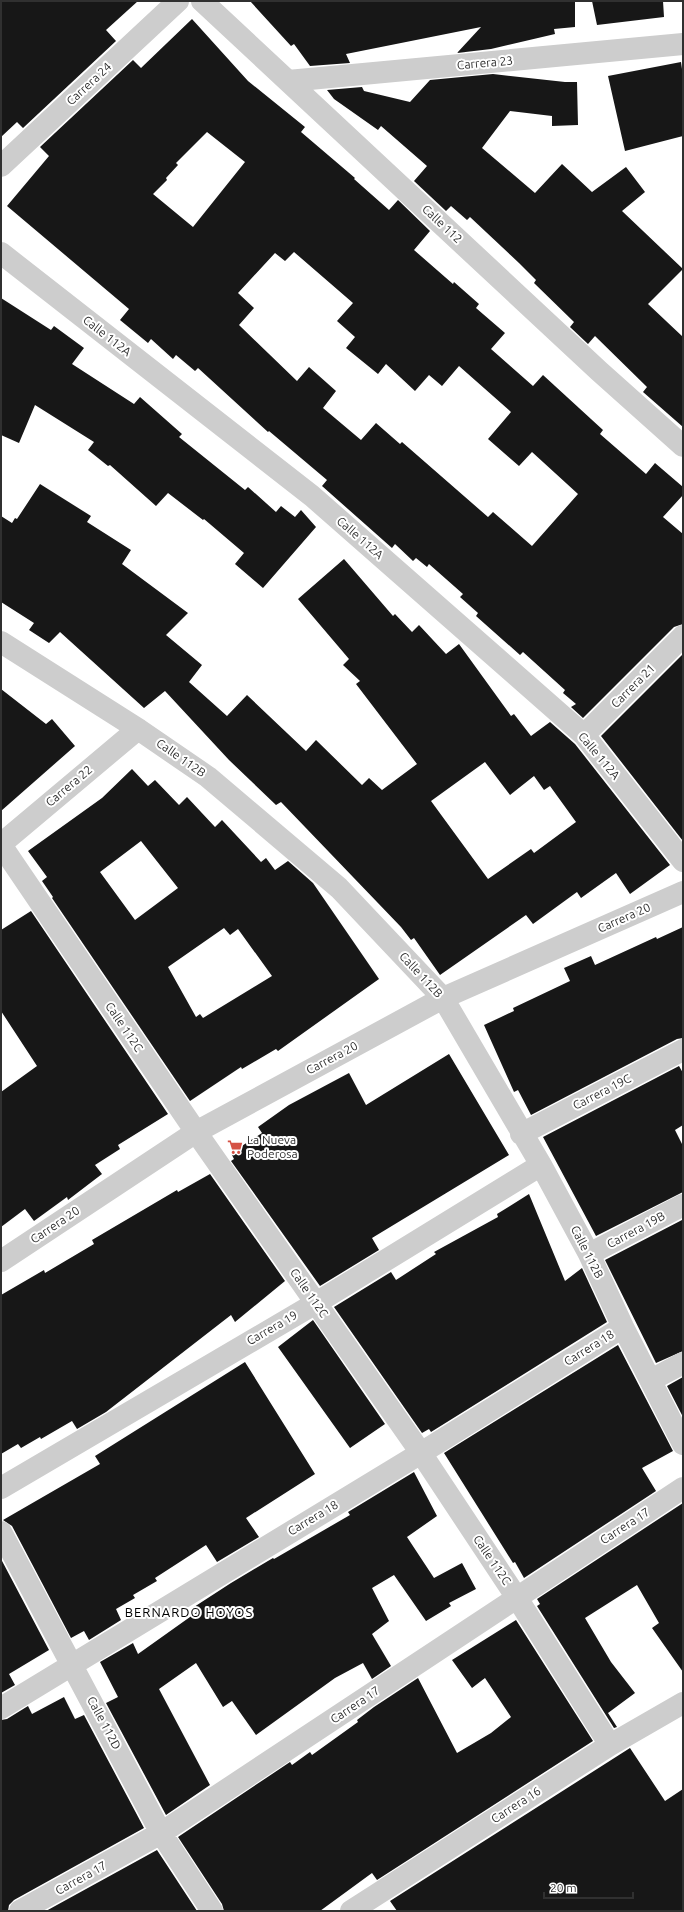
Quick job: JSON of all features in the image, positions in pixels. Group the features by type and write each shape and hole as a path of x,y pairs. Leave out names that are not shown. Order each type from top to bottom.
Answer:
{"street":[{"name":"Carrera 24","path":"1,166 178,1"},
{"name":"Calle 112","path":"202,1 593,366 683,446"},
{"name":"Carrera 23","path":"288,81 683,44"},
{"name":"Calle 112A","path":"1,253 312,496 584,735 683,861"},
{"name":"Carrera 21","path":"584,735 683,636"},
{"name":"Calle 112B","path":"1,642 138,729 208,777 339,888 443,998 521,1134 541,1165 590,1254 624,1327 683,1444"},
{"name":"Carrera 22","path":"1,844 138,729"},
{"name":"Calle 112C","path":"1,844 196,1132 420,1453 517,1598 610,1745"},
{"name":"Carrera 20","path":"1,1261 196,1132 443,998 683,892"},
{"name":"Carrera 19C","path":"521,1134 683,1050"},
{"name":"Carrera 19","path":"1,1488 316,1303 541,1165"},
{"name":"Carrera 19B","path":"590,1254 683,1205"},
{"name":"Carrera 18","path":"1,1708 624,1327"},
{"path":"651,1380 683,1363"},
{"name":"Carrera 17","path":"20,1911 161,1833 683,1488"},
{"name":"Calle 112D","path":"1,1532 161,1833 212,1911"},
{"name":"Carrera 16","path":"351,1911 610,1745 683,1703"}],"building":[{"path":"1,1 138,1 106,30 116,41 23,128 17,122 1,137"},
{"path":"250,1 575,1 575,27 554,29 555,34 491,49 457,53 481,27 346,54 350,63 310,66 294,44 291,46"},
{"path":"592,1 663,1 664,17 597,25"},
{"path":"192,19 248,81 305,127 301,132 355,178 354,179 389,210 398,200 430,231 414,250 453,284 454,282 479,304 476,308 505,333 491,349 533,386 543,375 603,430 600,434 646,474 655,463 683,487 683,495 663,517 683,534 683,624 674,627 583,718 571,707 576,704 563,693 565,690 523,652 520,655 476,616 478,613 460,597 463,594 429,564 427,567 416,558 413,561 395,544 392,548 322,486 327,480 269,431 268,432 198,368 195,371 176,355 173,359 151,339 148,343 120,320 129,309 7,206 49,156 40,147 133,60 141,68","holes":["207,132 245,162 193,227 153,194 167,180 166,178 178,165 176,163","294,252 353,303 337,321 355,337 346,348 378,374 386,364 415,391 429,375 442,386 459,366 511,412 488,439 519,466 532,452 578,494 532,546 493,512 488,517 402,442 400,444 376,423 361,440 323,408 336,391 309,367 297,381 239,325 254,308 238,293 275,253 285,261"]},
{"path":"681,62 683,76 683,136 625,151 608,76"},
{"path":"493,74 577,82 578,125 552,126 552,116 510,111 482,148 535,193 562,164 592,192 626,167 645,192 622,211 683,269 648,304 683,337 683,427 643,392 647,387 595,336 588,344 570,327 574,322 534,283 536,280 470,217 467,220 451,206 446,211 414,181 427,166 381,126 378,130 334,99 327,90 362,87 364,91 410,102 430,80"},
{"path":"1,298 51,330 54,326 84,348 72,364 134,404 140,397 182,434 179,437 245,490 248,487 276,512 281,506 295,517 301,510 316,527 263,588 235,564 244,553 204,519 203,520 168,493 156,506 110,465 108,466 88,450 94,442 35,405 19,443 1,435"},
{"path":"40,484 91,516 87,522 131,550 122,564 188,613 166,635 202,665 189,682 227,716 247,695 306,751 316,740 362,785 369,778 382,790 417,764 356,684 360,681 343,665 349,659 298,599 344,559 393,616 395,614 412,632 419,625 446,654 459,644 511,716 514,714 531,736 550,722 575,744 670,865 630,894 616,873 581,898 577,892 533,924 526,915 440,975 414,938 411,940 401,927 281,802 276,805 229,760 165,691 144,708 60,632 49,643 29,630 34,623 1,602 1,516 12,523 15,518 17,519","holes":["485,762 510,795 534,776 544,790 550,786 576,822 534,853 531,849 488,879 431,801"]},
{"path":"683,654 683,841 601,736"},
{"path":"1,689 46,724 52,719 75,746 1,811"},
{"path":"132,769 148,786 155,780 179,805 187,797 215,827 222,820 261,862 266,858 275,870 288,861 313,883 379,979 278,1051 276,1049 242,1069 241,1067 190,1101 52,898 53,897 42,881 47,877 28,851 102,798","holes":["141,841 178,888 135,920 100,872","224,928 230,935 238,929 272,976 203,1018 200,1014 196,1017 168,967"]},
{"path":"31,911 168,1114 118,1145 120,1149 95,1165 102,1174 68,1200 67,1197 34,1221 25,1209 1,1227 1,1092 37,1066 1,1011 1,930"},
{"path":"683,927 683,1038 677,1039 531,1115 518,1090 514,1092 484,1025 514,1011 513,1008 570,981 564,968 591,956 595,965 656,937 657,939"},
{"path":"449,1054 509,1155 372,1238 379,1250 320,1286 231,1161 234,1159 231,1153 262,1133 258,1127 289,1105 349,1073 366,1105"},
{"path":"679,1066 683,1073 683,1125 675,1130 683,1146 683,1192 596,1236 543,1137"},
{"path":"210,1174 285,1281 235,1322 231,1315 106,1412 77,1429 72,1421 41,1439 40,1437 21,1448 18,1444 1,1454 1,1295 44,1270 45,1273 94,1244 92,1240 177,1190 178,1192"},
{"path":"529,1194 565,1281 582,1268 607,1322 431,1432 429,1429 422,1433 334,1307 391,1272 396,1280 436,1254 434,1252 498,1217 497,1214"},
{"path":"682,1220 683,1351 656,1363 605,1260"},
{"path":"313,1320 385,1424 350,1448 278,1347"},
{"path":"618,1345 673,1451 642,1468 656,1491 524,1578 444,1453"},
{"path":"245,1362 315,1474 246,1518 259,1537 217,1562 206,1545 155,1578 157,1581 133,1595 135,1598 116,1609 121,1620 89,1640 84,1631 71,1638 12,1526 3,1520 100,1464 95,1456"},
{"path":"683,1377 683,1417 667,1386"},
{"path":"414,1472 437,1516 407,1537 434,1578 462,1563 476,1589 449,1603 451,1606 426,1621 394,1575 372,1588 389,1621 372,1634 391,1666 372,1679 363,1663 335,1678 256,1735 232,1701 223,1707 196,1663 159,1689 210,1785 166,1815 106,1703 118,1697 100,1662 133,1643 138,1654 197,1612 194,1607 273,1558 274,1559 350,1515 348,1512"},
{"path":"683,1503 683,1672 652,1628 659,1623 637,1585 585,1618 611,1662 635,1693 608,1713 617,1727 614,1728 537,1606 540,1604 537,1599"},
{"path":"1,1559 49,1650 9,1674 15,1685 1,1693"},
{"path":"516,1620 593,1741 377,1880 372,1873 320,1911 224,1911 222,1904 178,1837 290,1762 292,1765 310,1752 312,1755 358,1722 357,1720 374,1707 418,1678 457,1753 491,1733 511,1717 485,1678 472,1688 452,1660"},
{"path":"64,1697 75,1719 84,1715 144,1828 14,1900 9,1905 8,1911 1,1911 1,1720 7,1719 28,1706 32,1714"},
{"path":"630,1748 665,1801 683,1789 683,1911 397,1911 390,1901"},
{"path":"157,1850 197,1911 46,1911"}],"place":[{"name":"La Nueva Poderosa","path":"235,1147"}],"district":[{"name":"BERNARDO HOYOS","path":"189,1612"}]}
